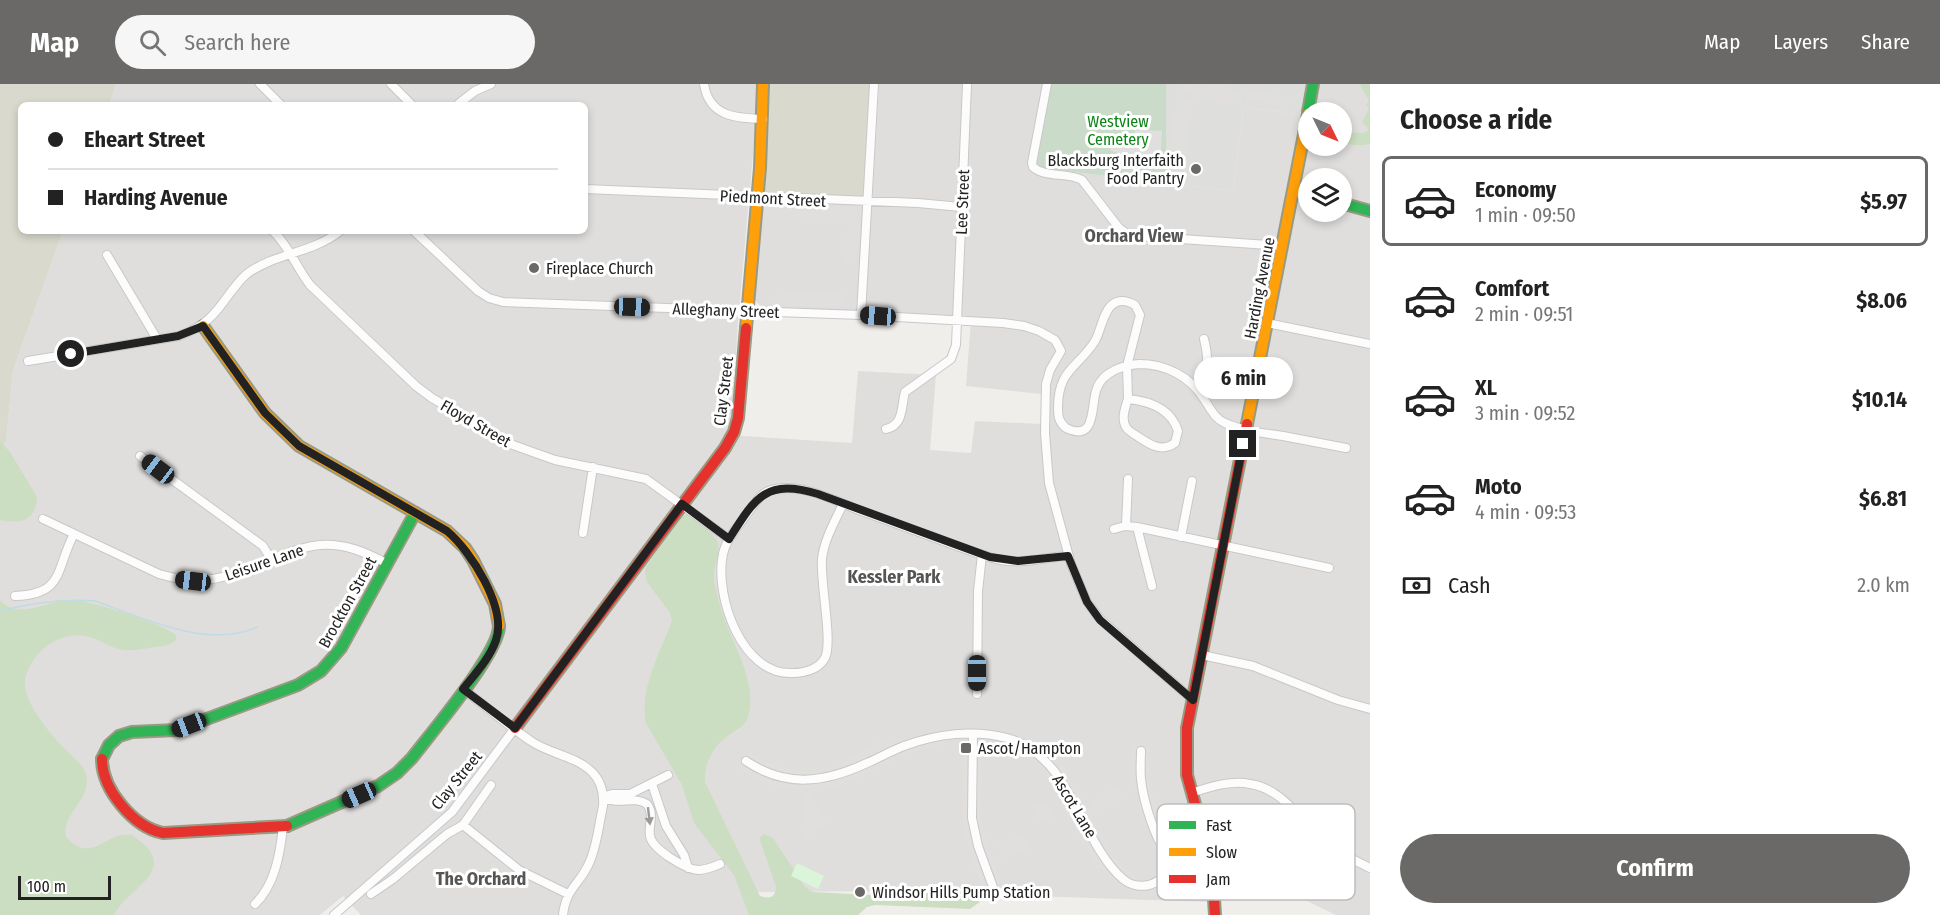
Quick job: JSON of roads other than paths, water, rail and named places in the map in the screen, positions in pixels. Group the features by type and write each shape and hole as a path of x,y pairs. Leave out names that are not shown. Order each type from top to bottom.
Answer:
{"street":[{"path":"260,84 278,102"},
{"path":"391,84 409,102"},
{"path":"461,102 491,84"},
{"path":"704,84 709,100 718,110 739,118 763,119"},
{"name":"Clay Street","path":"334,915 452,812 732,436 738,418 749,311 764,84"},
{"path":"861,315 874,84"},
{"name":"Lee Street","path":"886,429 894,427 899,422 905,392 951,358 956,345 967,84"},
{"path":"1047,84 1033,167 1039,171 1072,176 1082,180 1119,228 1129,235 1282,246"},
{"name":"Harding Avenue","path":"1310,102 1313,84"},
{"name":"Harding Avenue","path":"1194,804 1187,775 1187,728 1300,156"},
{"name":"Piedmont Street","path":"588,189 961,207"},
{"path":"1293,191 1298,192"},
{"path":"1352,206 1370,211"},
{"name":"Floyd Street","path":"276,234 310,285 416,386 432,398 513,445 555,460 646,479 729,539"},
{"path":"28,361 178,336 203,326 246,274 260,265 322,243 336,234"},
{"name":"Alleghany Street","path":"417,234 478,291 496,301 510,304 861,315 1024,326 1047,335 1059,345 1060,355 1050,370 1046,384 1045,433 1049,483 1068,556"},
{"path":"107,255 157,339"},
{"path":"1128,399 1150,403 1169,415 1178,431 1175,442 1168,447 1155,447 1130,431 1124,423 1128,399 1127,366 1140,315 1135,305 1119,301 1109,308 1095,341 1073,364 1062,382 1058,401 1058,417 1066,428 1074,431 1088,426 1091,421 1095,391 1099,383 1113,371 1127,366 1153,365 1169,369 1183,377 1197,389 1219,420 1246,430 1346,448"},
{"path":"1267,323 1370,344"},
{"name":"Brockton Street","path":"203,326 265,413 299,446 447,531 465,548 478,569 498,613 499,631 490,654 412,758 389,780 283,827 163,833 151,831 137,821 105,781 102,769 105,751 113,739 125,733 177,730 310,680 331,662 341,648 415,513"},
{"path":"1197,389 1205,377 1208,365 1204,339"},
{"path":"140,456 263,546 271,560"},
{"path":"583,533 593,467"},
{"path":"1126,526 1128,479"},
{"path":"1181,537 1192,481"},
{"path":"843,504 823,553 827,651 818,667 804,672 784,673 766,666 754,657 740,639 726,601 723,555 729,539 759,498 771,490 789,489 810,492 843,504 982,555 1018,561 1068,556 1087,602 1100,620 1193,700"},
{"name":"Leisure Lane","path":"43,519 159,574 178,580 207,580 227,576 303,547 320,544 354,548 386,563"},
{"path":"1114,530 1126,526 1137,527 1329,568"},
{"path":"1137,527 1152,586"},
{"path":"15,596 37,594 54,583 65,550 74,534"},
{"path":"977,694 978,591 982,555"},
{"path":"1202,655 1253,666 1338,700 1370,709"},
{"path":"463,689 546,749 584,764 599,783 603,797 591,859 585,873 568,894 563,915"},
{"path":"973,734 972,818 978,846 993,887"},
{"name":"Ascot Lane","path":"746,761 778,777 812,780 847,771 921,740 947,735 973,734 1009,738 1024,745 1045,761 1057,775 1105,858 1125,881 1140,886 1157,882"},
{"path":"1141,751 1144,797 1157,834"},
{"path":"603,797 612,794 630,794 668,775"},
{"path":"1191,793 1232,783 1250,784 1266,789 1290,804"},
{"path":"652,784 666,826 684,855 688,868"},
{"path":"371,894 393,879 447,834 462,825 491,785"},
{"path":"603,797 609,801 638,799 647,804 652,815 650,835 654,844 677,863 698,870 720,864"},
{"path":"462,825 519,870 568,894"},
{"path":"255,904 264,896 270,884 282,843 283,827"},
{"path":"1355,861 1370,868"}],"waterway":[{"path":"0,611 47,602 83,600 95,601 175,629 196,633 217,635 238,633 257,627"}],"place":[{"name":"Blacksburg Interfaith Food Pantry","path":"1196,169"},
{"name":"Fireplace Church","path":"534,268"},
{"name":"Ascot/Hampton","path":"966,748"},
{"name":"Windsor Hills Pump Station","path":"860,892"}],"district":[{"name":"Orchard View","path":"1134,236"},
{"name":"Kessler Park","path":"894,577"},
{"name":"The Orchard","path":"481,879"}],"park label":[{"name":"Westview Cemetery","path":"1118,130"}]}
